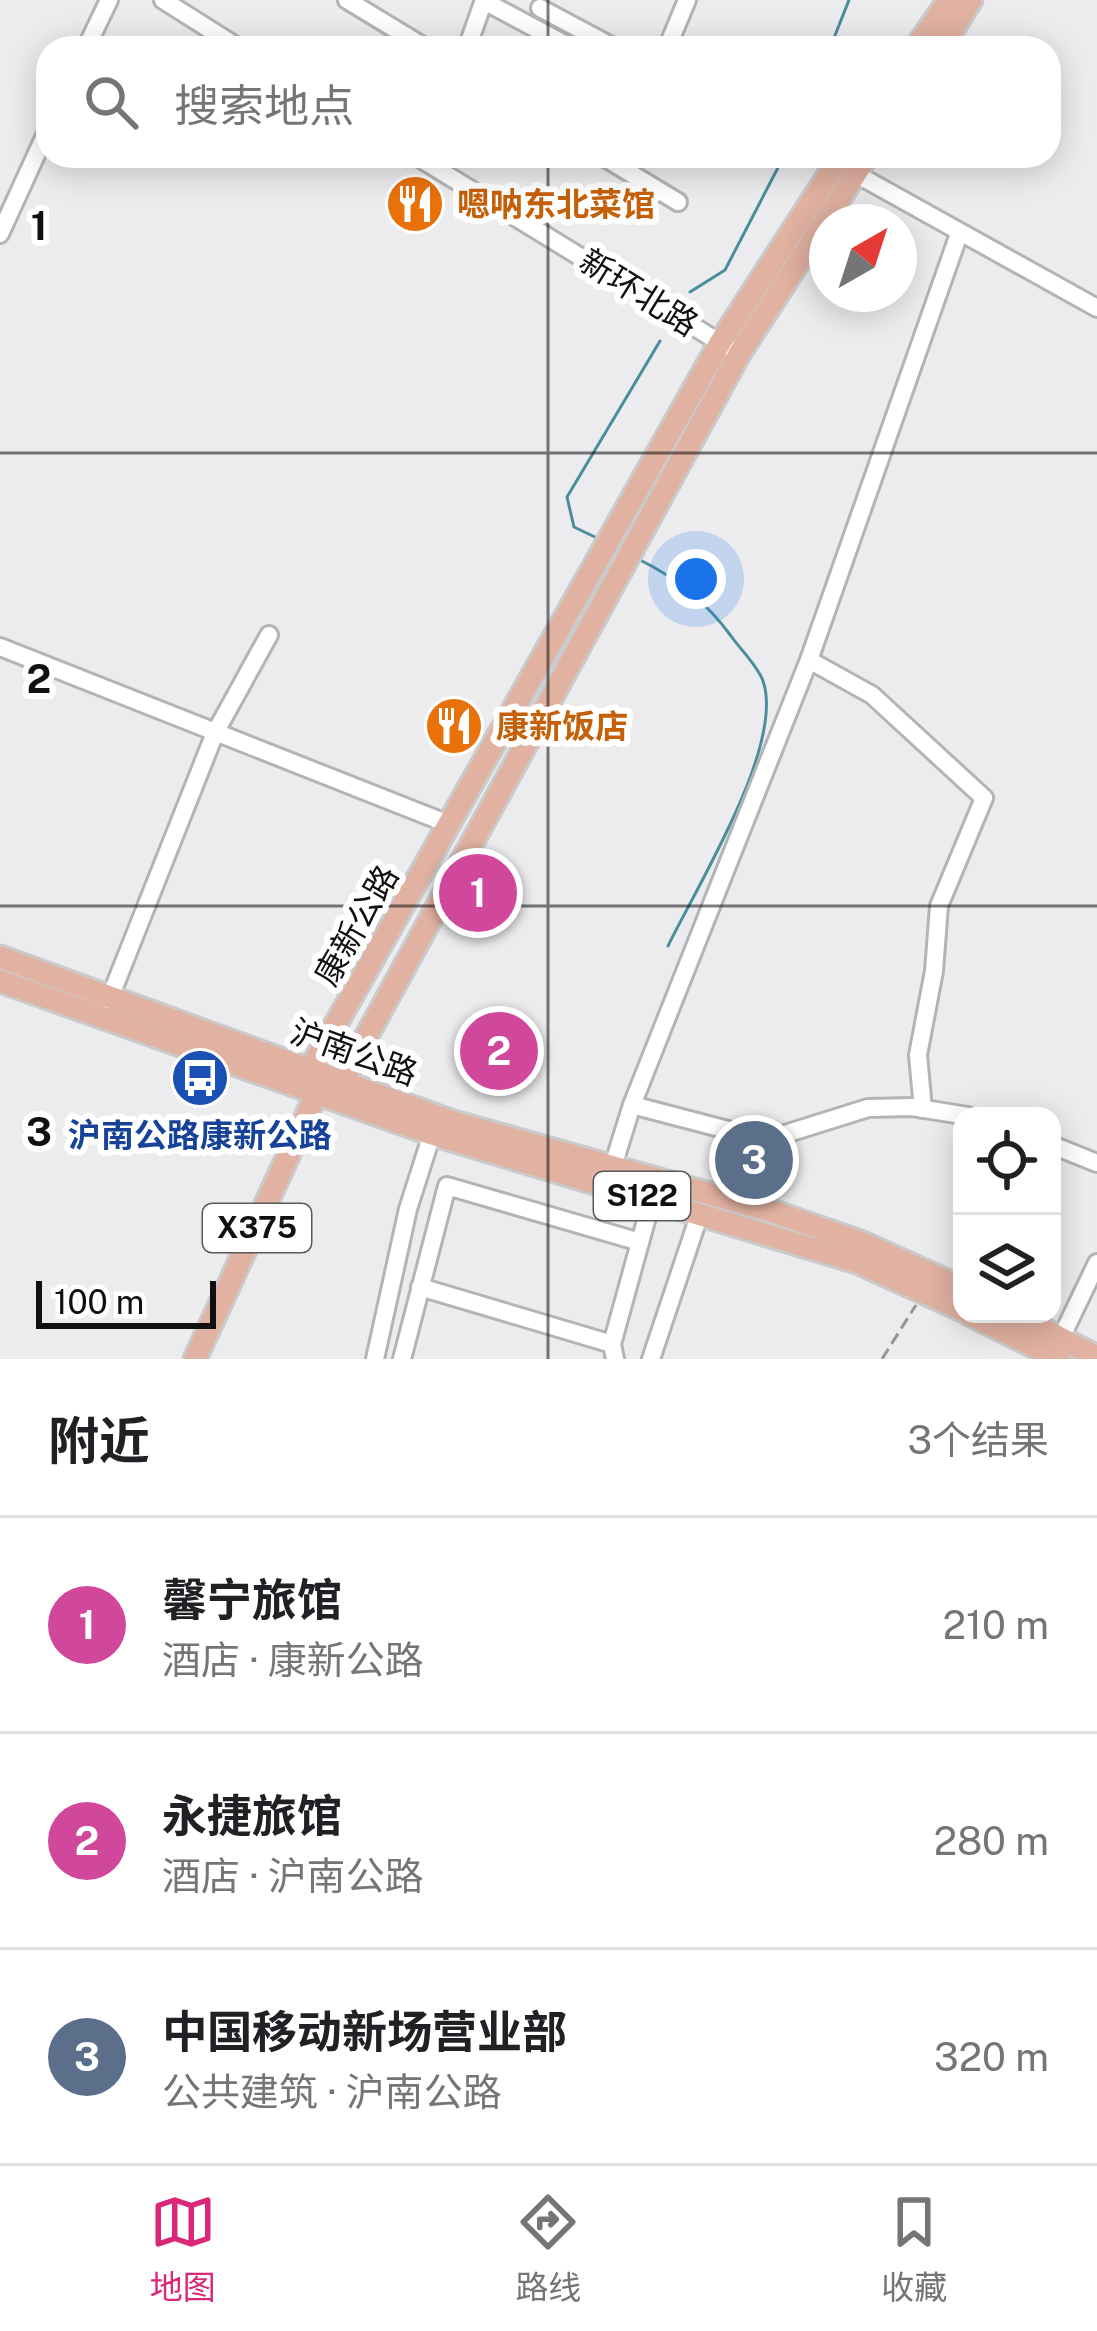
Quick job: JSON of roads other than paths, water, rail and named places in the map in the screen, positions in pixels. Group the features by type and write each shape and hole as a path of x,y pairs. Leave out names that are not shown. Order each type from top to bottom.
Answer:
{"main road":[{"path":"924,36 950,0"},
{"path":"948,36 971,0"},
{"name":"康新公路","path":"310,1070 729,348 840,168"},
{"name":"康新公路","path":"341,1083 729,348"},
{"name":"沪南公路","path":"0,957 450,1121 774,1212 863,1243 953,1284"},
{"name":"沪南公路","path":"0,981 432,1134 857,1262 953,1306"},
{"path":"310,1070 316,1095 341,1083"},
{"name":"X375","path":"195,1359 316,1095"},
{"name":"沪南公路","path":"995,1323 1097,1357"},
{"name":"沪南公路","path":"1026,1323 1060,1348"}],"street":[{"path":"92,36 109,0"},
{"path":"163,0 220,36"},
{"path":"347,0 406,36"},
{"path":"471,36 484,0 549,36"},
{"path":"672,36 687,0"},
{"path":"532,27 541,4 595,36"},
{"path":"0,234 36,155"},
{"name":"新环北路","path":"444,168 729,348"},
{"path":"622,168 678,202"},
{"path":"855,168 959,234 1097,308"},
{"path":"614,1166 632,1105 809,660 959,234"},
{"path":"110,1000 215,733 269,635"},
{"path":"0,647 452,825"},
{"path":"809,660 872,695 984,798 939,906 934,971 918,1055 923,1108"},
{"path":"632,1105 766,1140 868,1108 953,1113"},
{"path":"380,1358 408,1208 432,1134"},
{"path":"1061,1148 1097,1162"},
{"path":"402,1359 447,1186 640,1242"},
{"path":"420,1288 614,1351 652,1199"},
{"path":"651,1359 700,1213"},
{"path":"1060,1348 1097,1263"}],"waterway":[{"path":"835,36 849,0"},
{"path":"690,292 725,270 778,168"},
{"path":"597,538 574,527 567,497 660,341"},
{"path":"640,560 690,592 722,624 761,675 766,708 762,741 735,815 668,946"}],"place":[{"name":"嗯呐东北菜馆","path":"415,204"},
{"name":"康新饭店","path":"454,726"},
{"name":"馨宁旅馆","path":"478,893"},
{"name":"永捷旅馆","path":"499,1051"},
{"name":"沪南公路康新公路","path":"200,1078"},
{"name":"中国移动新场营业部","path":"754,1160"}]}
